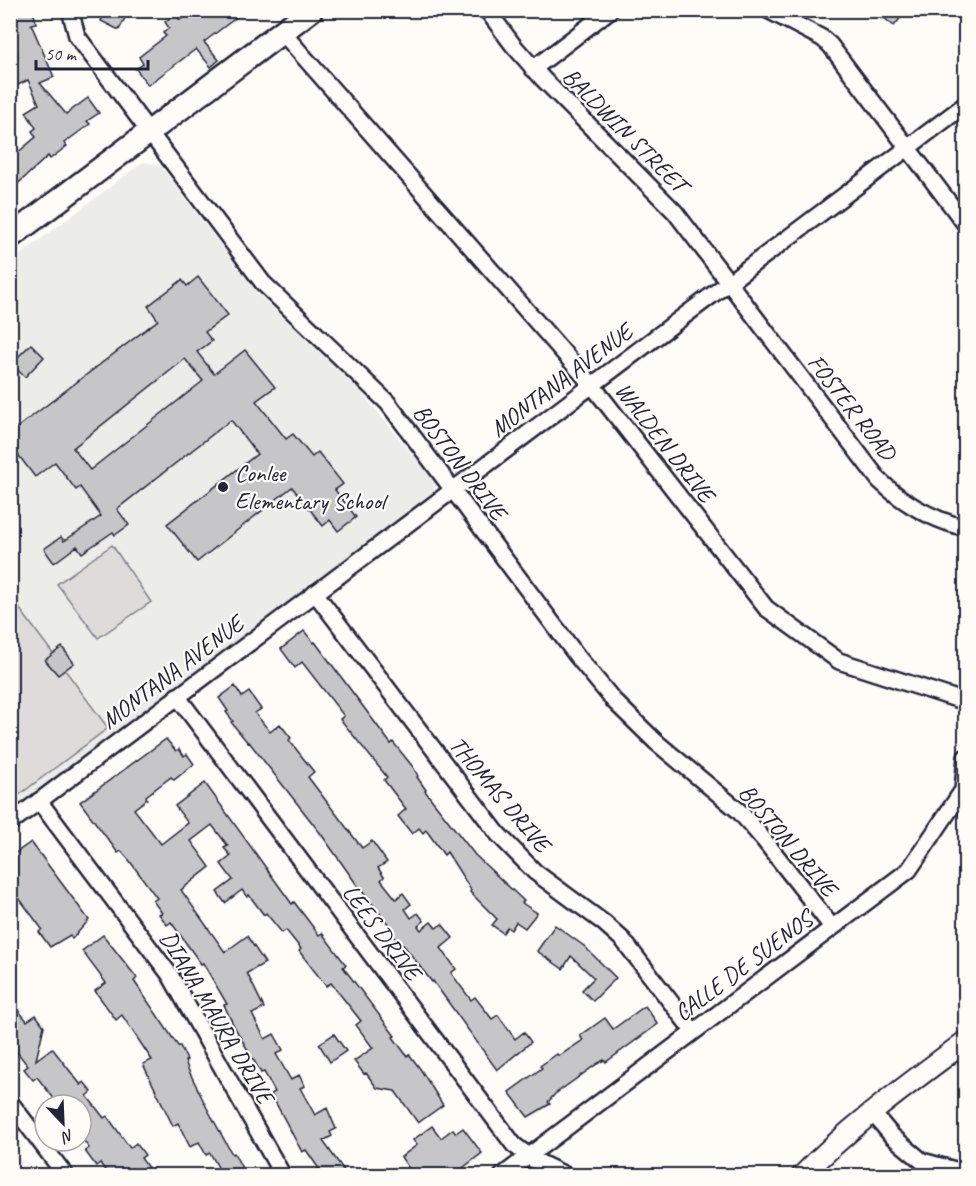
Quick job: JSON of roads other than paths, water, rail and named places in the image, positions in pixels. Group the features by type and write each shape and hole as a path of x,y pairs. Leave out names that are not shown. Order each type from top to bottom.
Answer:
{"main road":[{"path":"10,237 311,10"}],"street":[{"name":"BOSTON DRIVE","path":"70,10 77,36 263,283 388,403 614,701 656,742 739,811 832,927"},
{"name":"BALDWIN STREET","path":"487,10 533,69 666,202 729,283"},
{"path":"533,69 610,10"},
{"path":"768,10 826,41 966,225"},
{"name":"WALDEN DRIVE","path":"282,32 592,385 766,608 839,661 966,702"},
{"name":"MONTANA AVENUE","path":"10,823 966,104"},
{"name":"FOSTER ROAD","path":"729,283 879,480 916,508 938,519 966,528"},
{"name":"THOMAS DRIVE","path":"315,593 513,852 535,872 604,923 623,940 693,1031"},
{"name":"LEES DRIVE","path":"177,696 514,1144 528,1156 567,1176"},
{"name":"CALLE DE SUENOS","path":"502,1176 909,870 963,790 966,757"},
{"name":"DIANA MAURA DRIVE","path":"39,801 170,975 283,1176"},
{"path":"802,1176 872,1112 966,1041"},
{"path":"13,1110 66,1176"},
{"path":"872,1112 892,1136 922,1161 966,1173"}],"place":[{"name":"Conlee Elementary School","path":"223,487"}]}
